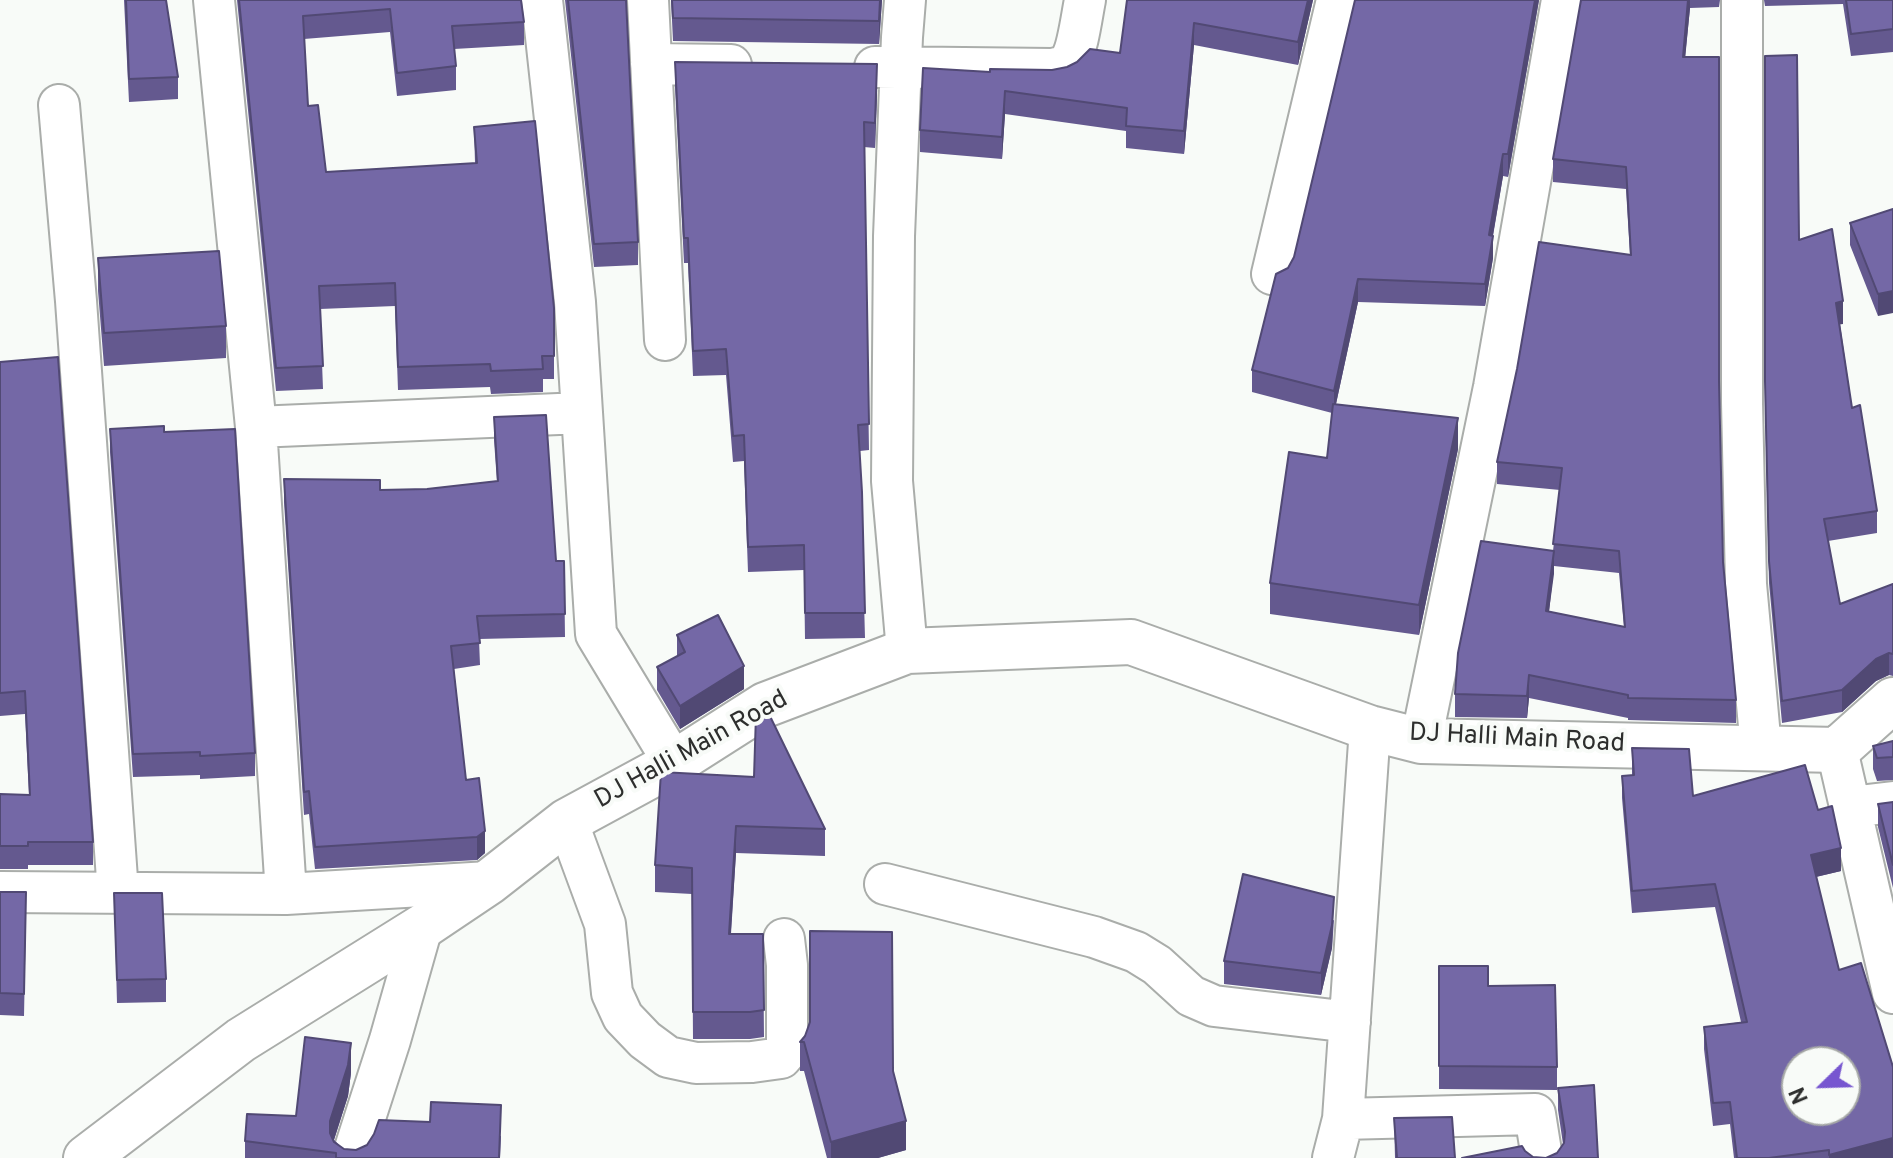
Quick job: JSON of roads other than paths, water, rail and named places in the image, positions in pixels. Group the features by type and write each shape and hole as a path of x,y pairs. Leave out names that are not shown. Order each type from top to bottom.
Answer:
{"street":[{"path":"214,0 256,427 286,894"},
{"path":"542,0 575,302 596,634 674,763"},
{"path":"648,0 665,340"},
{"path":"905,0 894,236 892,481 907,651"},
{"path":"838,67 1062,67 1071,59 1085,0"},
{"path":"1272,274 1337,0"},
{"path":"1421,741 1494,387 1562,0"},
{"path":"1742,0 1742,403 1746,568 1761,748"},
{"path":"651,64 760,66"},
{"path":"59,105 118,893"},
{"path":"256,427 582,413"},
{"name":"DJ Halli Main Road","path":"86,1158 241,1040 489,882 567,821 674,763 765,705 907,651 1131,642 1370,728 1421,741 1837,750"},
{"path":"1893,700 1837,750 1893,993"},
{"path":"1333,1158 1343,1119 1370,728"},
{"path":"1850,807 1893,802"},
{"path":"567,821 605,924 612,993 623,1017 645,1040 668,1057 696,1063 781,1058 787,1051 784,939"},
{"path":"0,892 286,894 489,882"},
{"path":"885,884 1094,937 1136,952 1157,965 1191,996 1214,1006 1350,1022"},
{"path":"352,1158 422,927"},
{"path":"1343,1119 1535,1114 1542,1158"}]}
